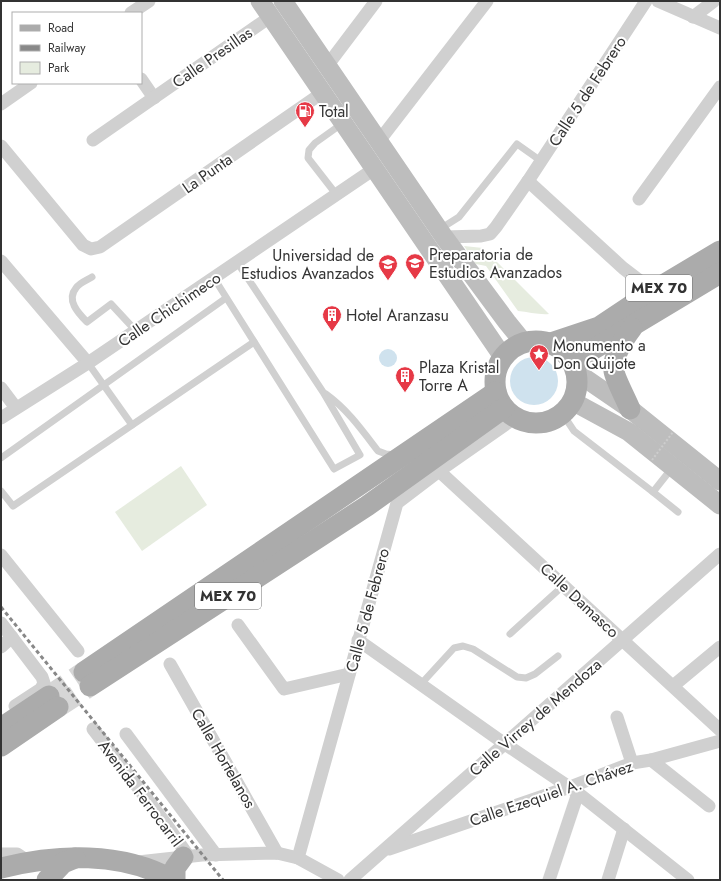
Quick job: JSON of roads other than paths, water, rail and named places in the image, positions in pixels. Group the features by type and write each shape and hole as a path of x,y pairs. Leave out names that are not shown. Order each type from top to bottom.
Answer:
{"main road":[{"path":"260,1 503,357 496,371 495,384 506,406 530,422 548,421 567,407 577,385 574,367"},
{"path":"283,1 441,234 524,343"},
{"name":"MEX 70","path":"503,357 511,349 524,343 536,341 551,343 599,327 653,291 720,251"},
{"name":"MEX 70","path":"574,367 635,325 720,273"},
{"path":"630,409 614,372 617,353 624,338 635,325"},
{"path":"551,343 562,350 574,367 630,409 720,481"},
{"name":"MEX 70","path":"506,406 367,506 87,679 403,456 506,406"},
{"path":"567,407 629,432 720,505"},
{"path":"1,728 51,695"},
{"path":"1,746 51,695"},
{"path":"1,868 46,859 108,859 150,868 174,880 175,868 186,857"},
{"path":"47,880 63,863 76,858"},
{"path":"1,860 26,862"}],"street":[{"path":"132,12 148,1"},
{"path":"327,66 376,1"},
{"path":"379,141 487,1"},
{"name":"Calle 5 de Febrero","path":"441,234 481,236 490,234 528,181 646,1"},
{"path":"658,1 720,28"},
{"path":"693,17 714,1"},
{"name":"Calle Presillas","path":"92,140 270,17"},
{"path":"142,80 154,98"},
{"path":"1,104 30,84"},
{"path":"639,199 720,87"},
{"name":"La Punta","path":"1,146 83,245 91,249 100,247 322,93"},
{"name":"Calle Chichimeco","path":"1,418 88,364 374,169"},
{"path":"528,181 623,268 653,291"},
{"path":"1,261 88,364"},
{"path":"1,388 16,408"},
{"name":"Calle 5 de Febrero","path":"298,858 397,503 439,471 506,406"},
{"name":"Calle Damasco","path":"439,471 720,730"},
{"name":"Calle Virrey de Mendoza","path":"350,880 720,554"},
{"path":"1,555 78,652"},
{"path":"1,623 42,677 51,695"},
{"path":"238,625 284,689 350,674"},
{"path":"1,647 12,637"},
{"path":"358,640 505,744 574,790 688,880"},
{"path":"673,686 720,647"},
{"name":"Calle Hortelanos","path":"170,664 277,852"},
{"path":"1,716 41,689 51,695"},
{"path":"617,717 632,763"},
{"name":"Avenida Ferrocarril","path":"93,729 166,824 186,857"},
{"name":"Avenida Ferrocarril","path":"126,734 216,855"},
{"name":"Calle Ezequiel A. Chávez","path":"383,851 574,790 632,763 652,760 720,741"},
{"path":"652,760 709,806"},
{"path":"549,880 574,790"},
{"path":"608,880 624,829"},
{"path":"130,863 186,857 277,852 298,858 338,880"},
{"path":"1,854 17,854 26,862"}],"lane":[{"path":"336,194 308,158 309,150 314,143 343,123"},
{"path":"441,234 459,217 517,144 541,161"},
{"path":"214,278 334,469 360,455 323,392 237,262"},
{"path":"92,277 76,288 72,297 73,305 86,322 111,304 136,331"},
{"path":"1,458 226,298"},
{"path":"1,491 13,506 254,342"},
{"path":"88,364 132,425"},
{"path":"323,392 338,402 346,410 378,451 386,454 403,456"},
{"path":"567,407 574,431 678,512"},
{"path":"653,492 673,467"},
{"path":"510,634 564,585"},
{"path":"421,684 454,648 463,646 473,649 517,677 526,678 536,674 558,656"}],"water":[{"path":"388,349 394,352 397,358 394,364 388,367 382,364 379,358 382,352"},
{"path":"534,357 543,359 551,364 556,372 558,381 556,390 551,398 543,403 534,405 525,403 517,398 512,390 510,381 512,372 517,364 525,359"}],"tunnel":[{"path":"49,696 84,672"},
{"path":"58,707 90,686"}],"railway":[{"path":"1,607 223,880"}],"place":[{"name":"Total","path":"305,128"},
{"name":"Preparatoria de Estudios Avanzados","path":"415,280"},
{"name":"Universidad de Estudios Avanzados","path":"388,281"},
{"name":"Hotel Aranzasu","path":"332,332"},
{"name":"Monumento a Don Quijote","path":"539,371"},
{"name":"Plaza Kristal Torre A","path":"405,393"}]}
